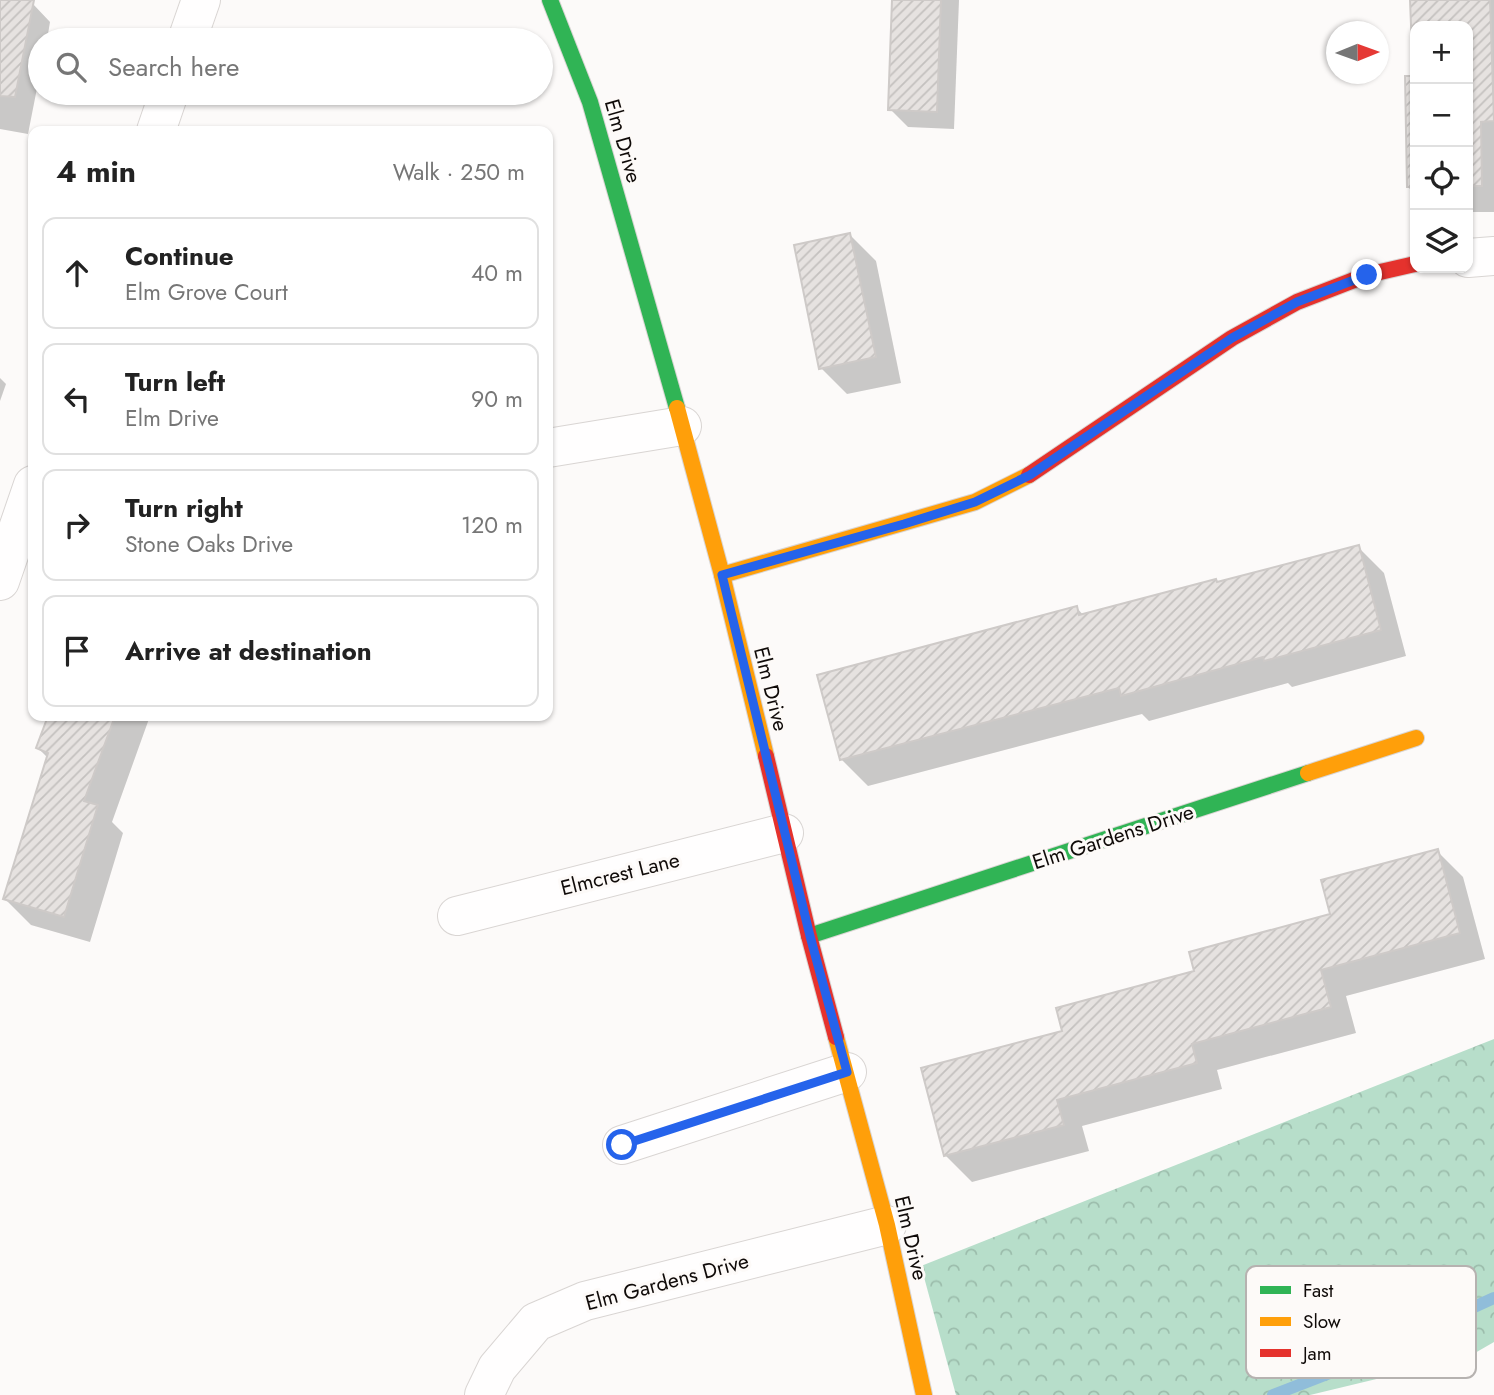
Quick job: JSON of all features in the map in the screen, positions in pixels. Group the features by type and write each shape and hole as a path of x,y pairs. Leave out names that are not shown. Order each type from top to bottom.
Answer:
{"street":[{"path":"191,28 201,0"},
{"name":"Elm Drive","path":"550,0 590,102 722,575 810,936 887,1225 924,1395"},
{"path":"158,126 165,105"},
{"path":"1473,257 1494,256"},
{"path":"722,575 975,502 1030,475 1232,338 1297,302 1367,275 1410,265"},
{"path":"553,447 682,426"},
{"path":"0,581 28,500"},
{"name":"Elm Gardens Drive","path":"810,936 1416,738"},
{"name":"Elmcrest Lane","path":"457,916 784,833"},
{"path":"622,1145 847,1072"},
{"name":"Elm Gardens Drive","path":"484,1395 497,1368 536,1322 585,1301 887,1225"}],"green space":[{"path":"1494,1039 1494,1342 1476,1352 1476,1266 1246,1266 1246,1378 1381,1378 1310,1395 956,1395 921,1266"}],"building":[{"path":"0,0 34,0 15,97 0,96"},
{"path":"892,0 941,0 937,112 888,110"},
{"path":"1410,0 1490,0 1494,121 1481,122 1482,186 1473,186 1473,21 1411,21"},
{"path":"1405,76 1410,76 1410,187 1407,187"},
{"path":"850,233 876,357 819,369 794,245"},
{"path":"1359,545 1381,630 1264,661 1263,657 1121,696 1119,688 840,760 817,675 1077,606 1079,615"},
{"path":"46,721 113,721 84,801 98,805 64,917 3,899 48,753 36,748"},
{"path":"1438,849 1460,933 1321,970 1331,1007 1192,1044 1197,1063 1057,1100 1064,1125 944,1156 921,1068 1062,1031 1056,1008 1194,971 1189,952 1330,914 1321,880"}],"waterway":[{"path":"1476,1306 1494,1298"},
{"path":"1273,1395 1317,1378"}],"traffic: fast":[{"path":"550,0 590,102 677,408"},
{"path":"809,936 1308,773"}],"traffic: slow":[{"path":"677,408 722,575 766,756"},
{"path":"722,575 975,502 1029,475"},
{"path":"1308,773 1416,738"},
{"path":"836,1037 887,1225 924,1395"}],"traffic: jam":[{"path":"1029,475 1232,338 1297,302 1367,275 1410,265"},
{"path":"766,756 836,1037"}],"route":[{"path":"622,1145 847,1072 810,936 722,575 975,502 1030,475 1232,338 1297,302 1367,275"}]}
